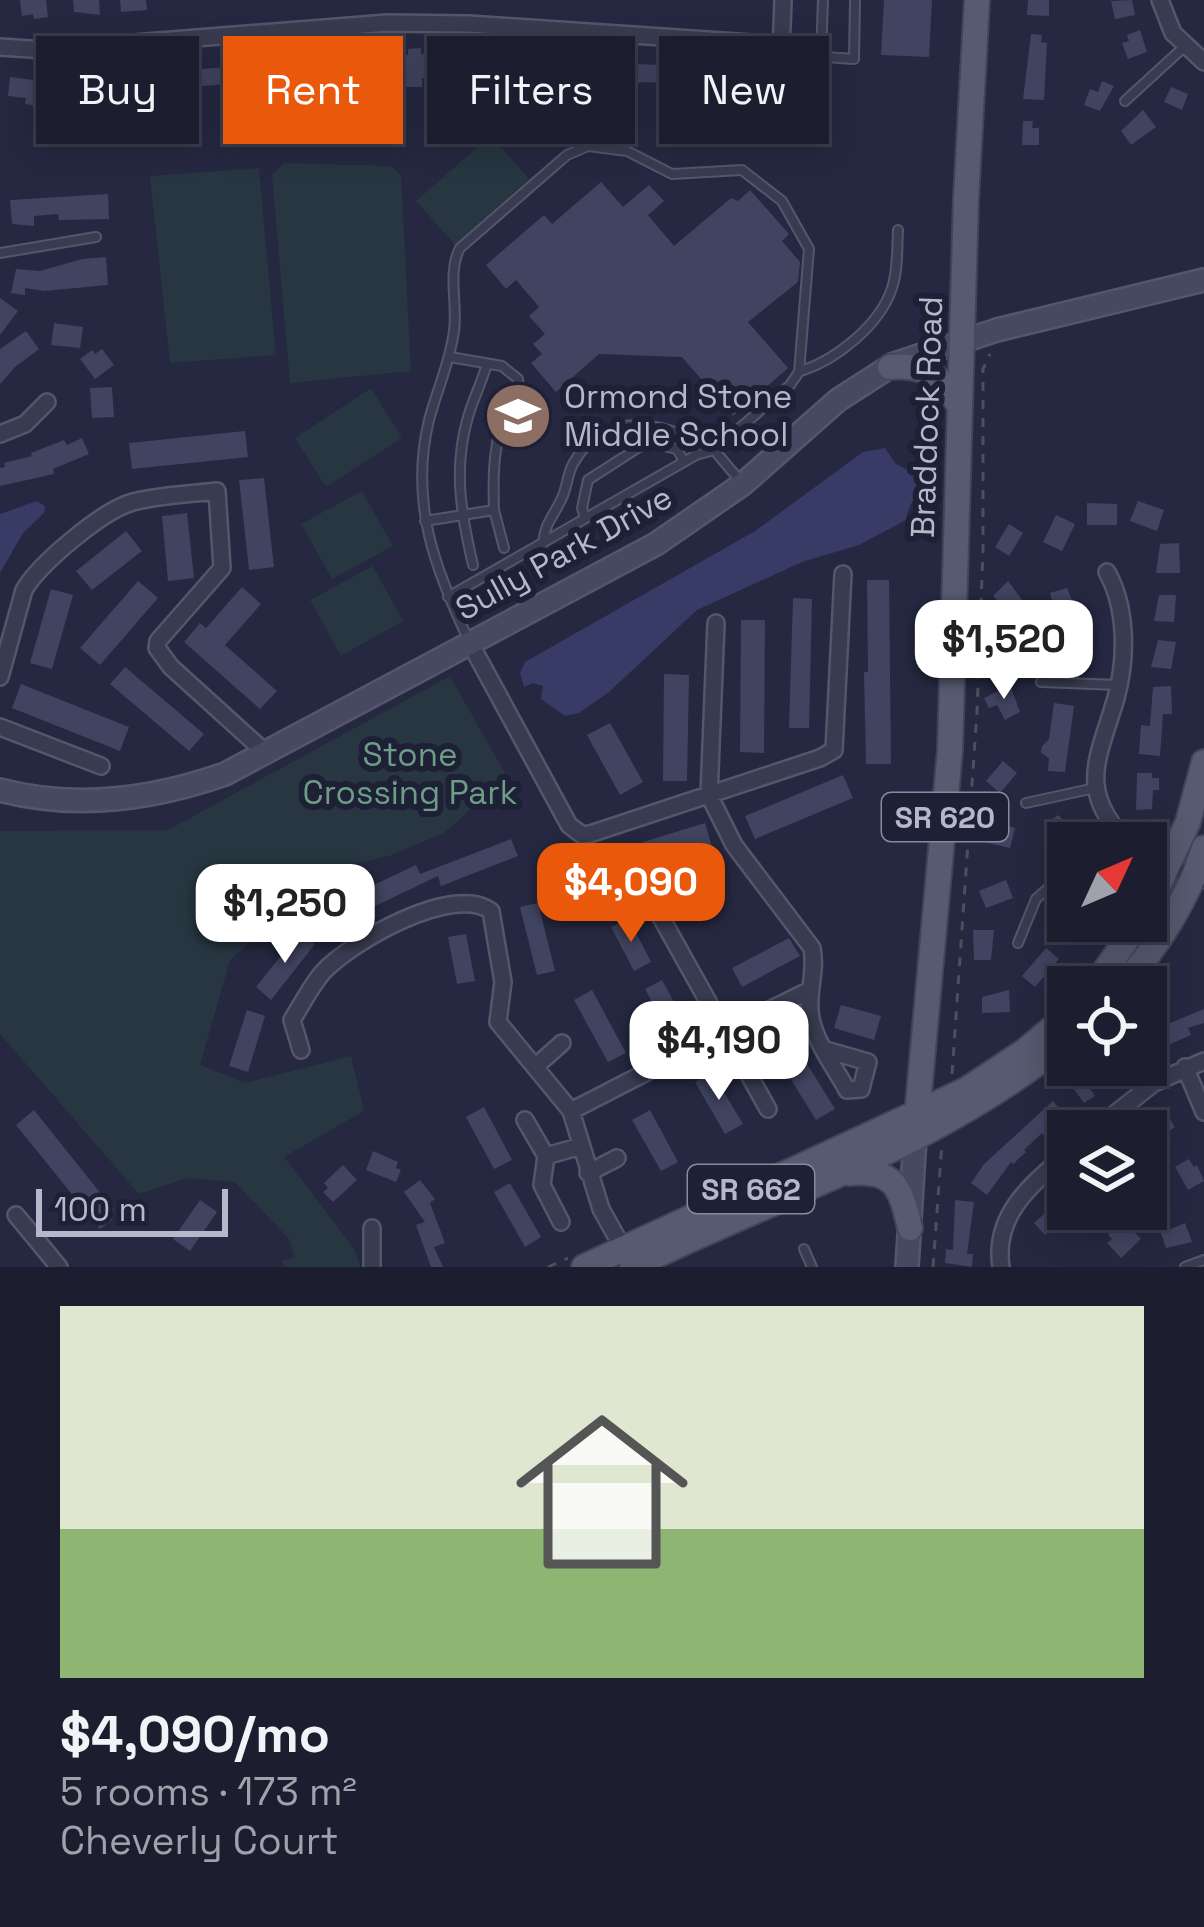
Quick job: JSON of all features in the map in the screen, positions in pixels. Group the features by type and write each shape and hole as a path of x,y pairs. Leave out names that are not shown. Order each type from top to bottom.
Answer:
{"main road":[{"name":"Braddock Road","path":"915,1138 950,750 966,200 977,0"},
{"path":"890,367 932,372 946,384 961,409"},
{"path":"1140,966 1178,870 1204,762"},
{"path":"1178,870 1204,848"},
{"name":"SR 662","path":"584,1267 629,1261 915,1138 1047,1033"},
{"name":"SR 662","path":"629,1261 918,1111 947,1110 1002,1090 1047,1055"},
{"path":"834,1174 876,1172 890,1179 899,1191 910,1228"}],"street":[{"path":"782,36 783,0"},
{"path":"1160,0 1173,32 1204,62"},
{"path":"0,47 45,50 387,23 469,24 659,40"},
{"name":"Sully Park Drive","path":"0,790 62,801 149,796 225,774 656,544 743,484 827,408 890,367 964,340 1204,280"},
{"path":"0,434 26,424 47,402"},
{"path":"0,676 24,590 56,556 106,515 130,502 218,491 223,568 158,641 157,648 171,667 267,754"},
{"path":"1107,572 1122,613 1119,686 1100,741 1097,787 1115,822"},
{"path":"470,643 568,825 590,834 834,750 843,574"},
{"path":"716,623 709,795 734,845 812,948 816,969 810,990 811,1022 826,1050"},
{"path":"0,727 101,766"},
{"path":"302,1049 292,1019 321,974 352,946 389,926 466,902 491,910 502,982 498,1022 571,1111 601,1209 629,1261"},
{"path":"653,903 740,1025 768,1109"},
{"path":"571,1111 810,990"},
{"path":"536,1066 562,1043"},
{"path":"1118,1110 1204,1060"},
{"path":"1186,1067 1204,1112"},
{"path":"524,1120 546,1156 542,1185 561,1222"},
{"name":"Braddock Road","path":"907,1267 915,1138"},
{"path":"546,1156 581,1146"},
{"path":"588,1173 617,1158"},
{"path":"1001,1267 1002,1233 1010,1211 1047,1171"},
{"path":"16,1215 59,1267"},
{"path":"372,1228 372,1267"}],"lane":[{"path":"822,36 823,0"},
{"path":"829,56 854,58 855,0"},
{"path":"1125,101 1185,46"},
{"path":"448,597 684,461 714,450 790,385 799,371 809,249 782,202 742,170 672,174 627,151 588,146 567,155 460,248 454,264 456,316 450,357 422,460 424,521 432,556 448,597 470,643"},
{"path":"799,371 822,364 880,311 894,285 898,230"},
{"path":"0,253 96,237"},
{"path":"450,357 508,369 519,386 498,442 494,510 504,548"},
{"path":"473,565 461,515 458,464 462,437 487,364"},
{"path":"543,542 545,524 563,497 574,461 588,443 606,432 647,422 688,434 714,450 743,484"},
{"path":"585,518 582,508 588,480 647,442 677,449 684,461"},
{"path":"424,521 494,510"},
{"path":"1042,682 1119,686"},
{"path":"1027,803 1097,787"},
{"path":"1018,943 1036,899 1047,889"},
{"path":"804,1249 812,1267"},
{"path":"1184,1267 1204,1260"}],"path":[{"path":"933,1267 977,712 983,369 990,354"}],"green space":[{"path":"481,144 499,144 529,179 455,245 416,201"},
{"path":"284,163 391,166 401,175 411,371 290,383 272,175"},
{"path":"259,168 276,355 170,363 150,176"},
{"path":"371,388 402,438 326,487 295,438"},
{"path":"362,491 393,546 332,579 301,524"},
{"path":"373,566 403,621 341,656 310,600"},
{"name":"Stone Crossing Park","path":"450,676 507,777 444,833 389,856 337,868 304,913 282,915 230,960 200,1065 245,1083 351,1056 364,1111 284,1157 353,1247 361,1267 284,1267 282,1261 295,1257 289,1239 235,1182 187,1178 139,1194 0,1034 0,831 168,830"}],"water":[{"path":"885,448 896,464 918,475 906,520 859,545 802,562 697,610 609,692 579,713 565,716 541,699 543,686 524,687 520,673 525,662 755,531 863,452"},
{"path":"37,501 45,506 44,513 23,533 0,573 0,514"}],"building":[{"path":"20,0 46,0 48,17 22,16"},
{"path":"73,0 99,0 100,15 74,12"},
{"path":"120,0 146,0 147,10 121,12"},
{"path":"884,0 932,0 929,57 881,55"},
{"path":"1028,0 1049,0 1049,16 1027,15"},
{"path":"1132,0 1135,15 1115,19 1111,1"},
{"path":"1140,30 1147,52 1128,59 1122,43"},
{"path":"1031,34 1042,35 1041,42 1047,43 1044,100 1023,99"},
{"path":"421,48 421,54 427,55 427,79 422,78 422,87 403,87 403,55 408,55 408,49"},
{"path":"635,64 659,65 659,83 635,83"},
{"path":"223,67 223,84 202,86 201,69"},
{"path":"10,77 36,80 36,106 25,104 26,98 8,96"},
{"path":"1102,81 1114,86 1100,111 1084,105 1090,89 1098,92"},
{"path":"1171,87 1188,94 1182,110 1164,102"},
{"path":"1143,110 1156,127 1131,145 1121,131"},
{"path":"1023,121 1033,121 1032,128 1039,128 1039,145 1022,145"},
{"path":"601,182 623,207 649,185 664,201 648,215 674,246 731,198 738,201 750,190 789,234 782,241 800,262 798,282 748,322 788,368 733,416 682,357 599,354 556,392 531,363 542,354 533,344 545,334 529,316 539,307 516,280 506,289 486,265 544,215 552,224"},
{"path":"108,194 109,219 59,220 58,214 34,216 34,226 12,224 10,200"},
{"path":"106,257 108,285 44,291 25,288 25,295 11,293 16,269 40,271"},
{"path":"0,298 18,311 0,335"},
{"path":"54,323 83,327 80,348 51,345"},
{"path":"26,331 39,349 0,384 0,349"},
{"path":"102,349 114,365 95,379 80,359"},
{"path":"112,387 114,417 92,418 90,388"},
{"path":"245,431 248,457 132,469 129,443"},
{"path":"82,438 89,454 53,469 54,474 0,486 4,463"},
{"path":"264,478 274,567 249,570 239,480"},
{"path":"1138,501 1164,510 1157,531 1130,521"},
{"path":"1087,503 1117,504 1117,525 1087,525"},
{"path":"187,513 194,578 168,581 162,516"},
{"path":"1056,515 1075,524 1062,551 1043,542"},
{"path":"1009,524 1023,533 1009,556 995,547"},
{"path":"126,531 142,551 92,590 76,571"},
{"path":"1179,543 1180,573 1156,573 1160,544"},
{"path":"867,580 889,580 891,764 866,764"},
{"path":"138,581 158,598 100,665 80,648"},
{"path":"1008,581 1025,604 1013,616 993,596"},
{"path":"242,587 261,604 225,645 277,691 260,709 184,642 200,623 206,628"},
{"path":"1067,588 1078,614 1057,620 1050,593"},
{"path":"51,589 73,595 52,669 30,663"},
{"path":"1159,595 1176,595 1174,622 1154,621"},
{"path":"793,598 812,599 809,728 789,728"},
{"path":"741,620 765,620 764,753 740,752"},
{"path":"1012,632 1027,638 1019,664 1015,662 1009,676 994,670 993,664 998,645 1005,648"},
{"path":"1070,635 1090,637 1087,664 1067,662 1068,656 1058,655 1058,645 1068,646"},
{"path":"1158,640 1176,642 1171,669 1151,667"},
{"path":"125,667 204,734 189,751 110,684"},
{"path":"664,674 689,675 687,781 663,781"},
{"path":"21,684 129,727 120,751 12,708"},
{"path":"1010,685 1020,712 1005,720 997,705 989,708 984,698"},
{"path":"1171,686 1172,714 1163,714 1160,756 1139,754 1141,725 1150,726 1153,687"},
{"path":"1054,703 1074,706 1065,772 1048,771 1049,758 1041,753 1049,739"},
{"path":"610,723 643,782 620,795 587,735"},
{"path":"1003,761 1017,773 1000,793 986,781"},
{"path":"1137,773 1159,778 1152,809 1136,810"},
{"path":"843,775 853,798 755,839 745,816"},
{"path":"705,823 712,847 585,886 578,862"},
{"path":"998,823 1015,828 1010,848 984,842 988,826 997,828"},
{"path":"511,839 518,856 441,886 438,876 350,918 342,900 416,865 420,874"},
{"path":"1006,880 1013,898 986,908 979,891"},
{"path":"538,903 555,971 537,975 520,907"},
{"path":"629,919 651,962 634,971 611,927"},
{"path":"973,930 994,930 991,960 974,960"},
{"path":"300,932 315,944 271,1000 256,987"},
{"path":"466,934 475,981 457,984 448,937"},
{"path":"789,938 800,956 742,987 732,968"},
{"path":"1046,948 1059,959 1047,966 1035,987 1022,976"},
{"path":"662,980 685,1022 668,1032 645,989"},
{"path":"592,990 626,1053 608,1062 574,1000"},
{"path":"1009,990 1010,1012 982,1013 982,997"},
{"path":"841,1005 881,1016 874,1040 834,1028"},
{"path":"1204,1009 1204,1023 1188,1028 1191,1035 1167,1046 1167,1024"},
{"path":"247,1010 265,1016 248,1072 229,1066"},
{"path":"780,1020 835,1109 816,1120 761,1031"},
{"path":"712,1072 743,1124 725,1134 695,1082"},
{"path":"1072,1086 1094,1086 1090,1089 1095,1096 1084,1103"},
{"path":"1053,1101 1060,1110 1047,1110 1047,1133 1011,1162 987,1195 971,1183 984,1164"},
{"path":"484,1107 512,1160 494,1169 466,1117"},
{"path":"34,1110 114,1210 109,1217 113,1219 100,1229 16,1125"},
{"path":"650,1110 678,1162 661,1171 632,1120"},
{"path":"373,1151 398,1162 396,1168 401,1170 396,1182 366,1170"},
{"path":"1189,1159 1204,1181 1188,1190 1175,1167"},
{"path":"343,1165 357,1180 333,1202 323,1192 328,1188 324,1183"},
{"path":"420,1180 435,1199 430,1203 445,1243 434,1247 443,1267 431,1267 416,1225 425,1222 404,1192"},
{"path":"510,1183 541,1237 525,1247 494,1192"},
{"path":"200,1200 217,1212 190,1251 173,1239"},
{"path":"955,1200 974,1202 967,1254 973,1254 972,1267 945,1263 946,1249 953,1250"},
{"path":"1047,1211 1047,1230 1051,1230 1045,1235 1034,1223"},
{"path":"1185,1223 1192,1242 1166,1248 1161,1233"},
{"path":"1113,1230 1132,1230 1141,1239 1121,1258 1107,1243 1112,1239 1108,1235"}],"place":[{"name":"Ormond Stone Middle School","path":"518,416"}]}
